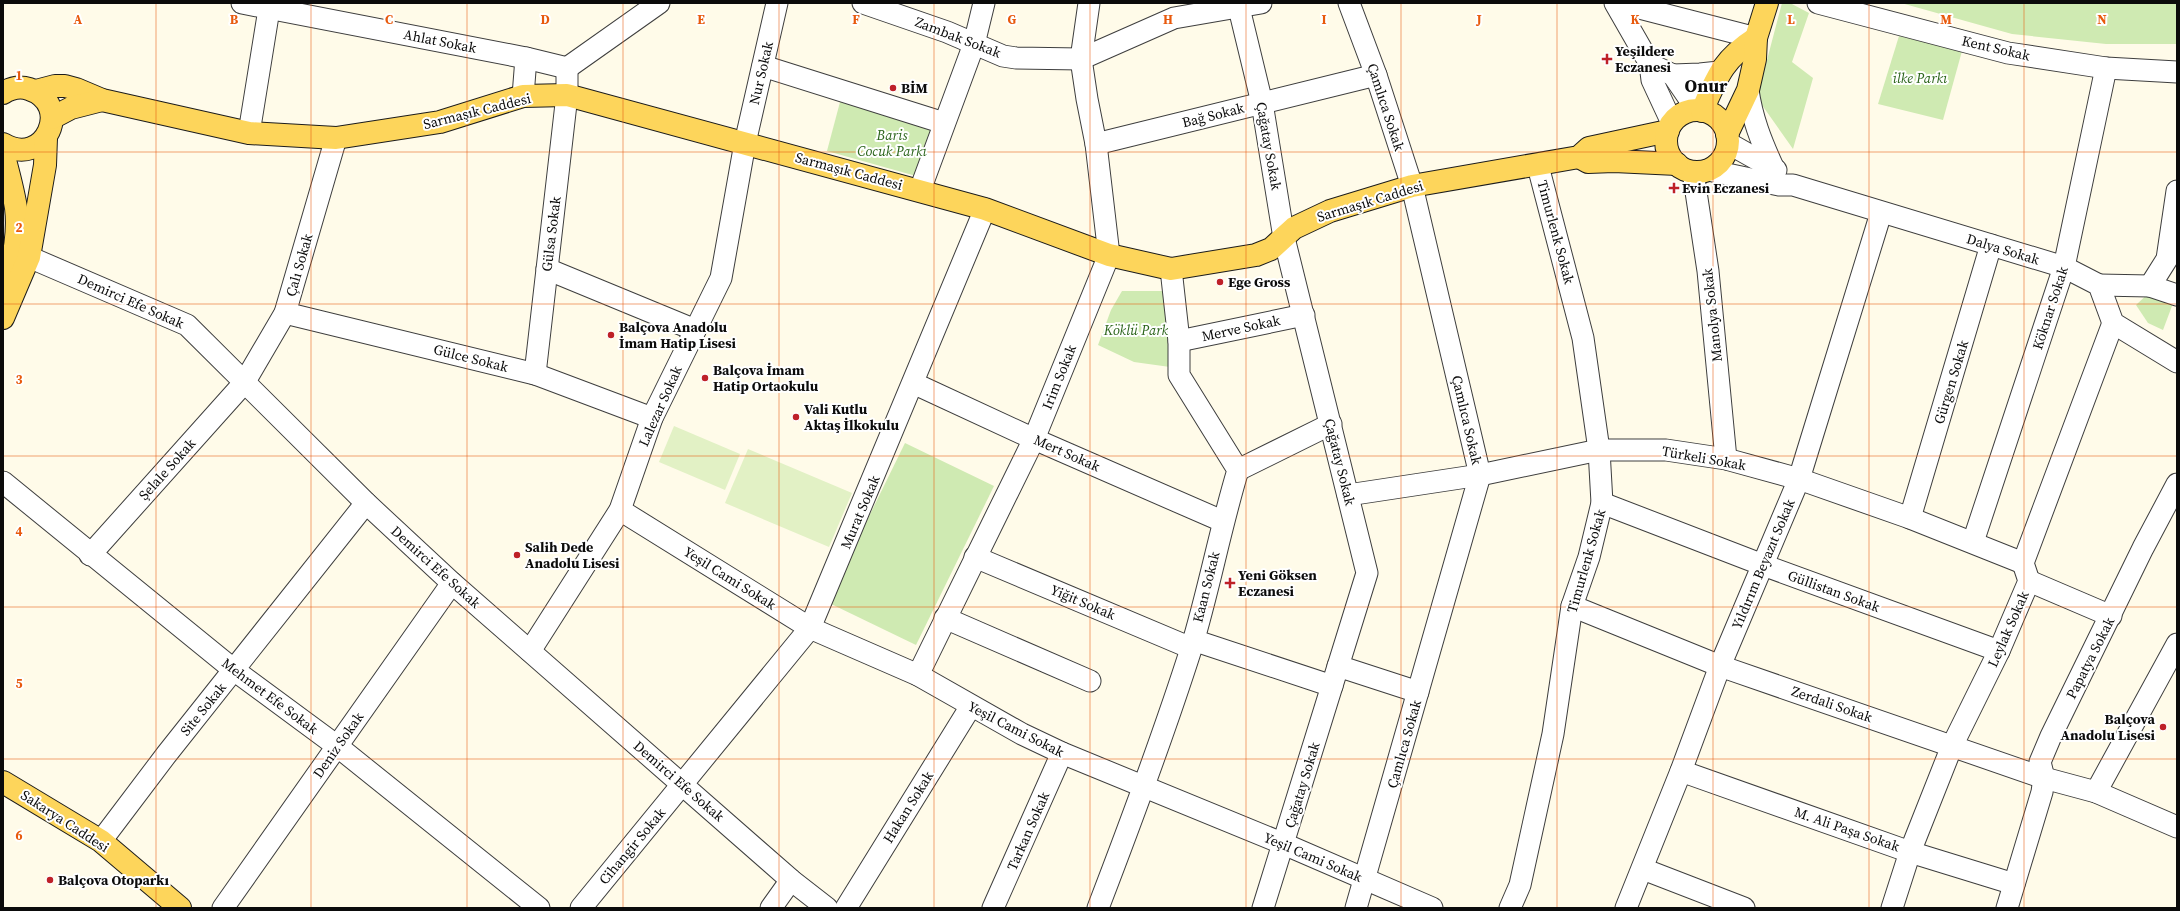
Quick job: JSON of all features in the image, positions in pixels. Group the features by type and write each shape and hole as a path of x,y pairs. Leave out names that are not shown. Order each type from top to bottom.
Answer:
{"main road":[{"path":"1728,139 1723,125 1716,117 1699,111 1683,114 1670,127 1667,149 1692,169 1722,160 1728,139 1748,90 1755,59 1756,38 1767,3"},
{"path":"1699,111 1719,72 1738,49 1756,38"},
{"name":"Sarmaşık Caddesi","path":"36,92 55,86 65,86 102,100 249,133 336,138 440,122 523,96 567,95 920,190 985,209 1109,255 1171,269 1256,255 1271,249 1294,228 1330,210 1412,186 1538,166 1579,157 1589,148 1670,127"},
{"path":"3,318 22,254 45,165 50,107 44,98 36,92 25,88 7,88"},
{"name":"Sarmaşık Caddesi","path":"3,144 19,150 29,149 38,145 49,128 71,108 102,100"},
{"path":"3,153 16,208 22,254 3,305"},
{"name":"Sarmaşık Caddesi","path":"1579,157 1588,162 1614,161 1692,169"},
{"name":"Sakarya Caddesi","path":"3,782 101,841 180,908"}],"street":[{"name":"Ahlat Sokak","path":"242,3 269,5 526,58 567,68"},
{"path":"567,68 659,3"},
{"name":"Nur Sokak","path":"744,143 777,3"},
{"path":"920,190 974,44 984,3"},
{"name":"Irim Sokak","path":"918,675 1034,439 1109,255 1096,144 1081,58 1089,3"},
{"name":"Zambak Sokak","path":"873,4 954,35 989,51 1016,58 1081,58 1175,10 1240,8 1261,3"},
{"name":"Çamlıca Sokak","path":"1349,3 1376,75 1412,186 1480,475 1366,879 1356,908"},
{"name":"Kent Sokak","path":"1818,3 2008,53 2106,68 2177,72"},
{"path":"249,133 269,5"},
{"path":"1624,7 1756,38"},
{"path":"1624,7 1650,64 1652,80 1670,127"},
{"name":"Çağatay Sokak","path":"1240,8 1262,103 1284,238 1367,572 1263,908"},
{"path":"523,96 526,58"},
{"path":"1650,64 1673,75 1719,72"},
{"path":"763,66 944,123"},
{"name":"Gülsa Sokak","path":"535,374 567,95 567,68"},
{"name":"Köknar Sokak","path":"1973,542 2064,267 2106,68"},
{"name":"Bağ Sokak","path":"1096,144 1376,75"},
{"path":"1673,75 1699,111"},
{"path":"1748,90 1751,112 1758,133 1773,167"},
{"name":"Çalı Sokak","path":"244,383 285,313 336,138"},
{"name":"Dalya Sokak","path":"1728,139 1773,167 1793,184 1881,213 2064,267 2099,285"},
{"name":"Lalezar Sokak","path":"530,651 620,510 652,418 721,278 744,143"},
{"name":"Timurlenk Sokak","path":"1510,908 1520,885 1553,734 1572,606 1590,557 1602,503 1599,450 1583,338 1538,166"},
{"name":"Dalya Sokak","path":"1692,169 1779,185 1793,184"},
{"name":"Manolya Sokak","path":"1692,169 1708,270 1726,459"},
{"path":"2150,286 2167,259 2177,191"},
{"name":"Murat Sokak","path":"683,784 810,628 985,209"},
{"name":"Yıldırım Beyazıt Sokak","path":"1626,908 1643,869 1720,666 1799,479 1881,213"},
{"name":"Gürgen Sokak","path":"1910,518 1991,245"},
{"name":"Demirci Efe Sokak","path":"22,254 187,325 366,503 452,582 791,880 827,908"},
{"path":"547,269 695,330"},
{"path":"1171,269 1179,341 1179,375 1238,470 1330,424"},
{"path":"2177,295 2150,286 2099,285 2113,323 2177,362"},
{"name":"Gülce Sokak","path":"285,313 535,374 652,418"},
{"name":"Merve Sokak","path":"1179,341 1304,315"},
{"name":"Leylak Sokak","path":"1892,908 1910,852 1952,746 1999,651 2113,323"},
{"name":"Şelale Sokak","path":"90,555 244,383"},
{"name":"Mert Sokak","path":"913,383 1034,439 1222,521"},
{"name":"Türkeli Sokak","path":"1348,495 1480,475 1599,450 1666,450 1726,459 1799,479 1973,542 2026,572 2111,616"},
{"name":"Kaan Sokak","path":"1098,908 1145,788 1192,644 1222,521 1238,470"},
{"name":"Mehmet Efe Sokak","path":"3,482 90,555 234,670 337,746 539,908"},
{"name":"Papatya Sokak","path":"2007,908 2042,792 2044,778 2040,762 2051,736 2143,548 2177,484"},
{"name":"Site Sokak","path":"101,841 166,755 366,503"},
{"name":"Güllistan Sokak","path":"1602,503 1763,565 1999,651"},
{"name":"Yeşil Cami Sokak","path":"620,510 810,628 918,675 971,706 1062,753 1284,844 1432,908"},
{"name":"Yiğit Sokak","path":"975,557 1192,644 1335,676 1418,692"},
{"name":"Deniz Sokak","path":"223,908 452,582"},
{"name":"Zerdali Sokak","path":"1572,606 1720,666 2044,778 2096,792 2177,827"},
{"path":"945,618 1090,681"},
{"path":"2096,792 2177,644"},
{"name":"Hakan Sokak","path":"846,908 971,706"},
{"name":"Tarkan Sokak","path":"993,908 1062,753"},
{"name":"M. Ali Paşa Sokak","path":"1681,771 1910,852 2014,884"},
{"name":"Cihangir Sokak","path":"581,908 683,784"},
{"path":"1643,869 1744,908"},
{"path":"772,908 791,880"}],"green space":[{"path":"1782,3 1790,3 1809,13 1792,62 1813,78 1793,149 1757,98"},
{"path":"1901,3 2177,3 2177,44 2106,44 2012,34"},
{"name":"ilke Parkı","path":"1899,36 1962,51 1943,120 1878,104"},
{"name":"Baris Cocuk Parkı","path":"840,102 933,128 916,176 827,151"},
{"path":"2153,289 2175,298 2163,330 2148,323 2136,305"},
{"name":"Köklü Park","path":"1122,291 1164,291 1170,367 1134,362 1098,345 1111,310"},
{"path":"674,426 740,454 725,490 659,462"},
{"path":"905,443 994,486 916,645 827,602"},
{"path":"748,449 852,493 829,547 725,503"}],"place":[{"name":"Yeşildere Eczanesi","path":"1607,59"},
{"name":"BİM","path":"893,88"},
{"name":"Evin Eczanesi","path":"1674,188"},
{"name":"Ege Gross","path":"1220,282"},
{"name":"Balçova Anadolu İmam Hatip Lisesi","path":"611,335"},
{"name":"Balçova İmam Hatip Ortaokulu","path":"705,378"},
{"name":"Vali Kutlu Aktaş İlkokulu","path":"796,417"},
{"name":"Salih Dede Anadolu Lisesi","path":"517,555"},
{"name":"Yeni Göksen Eczanesi","path":"1230,583"},
{"name":"Balçova Anadolu Lisesi","path":"2163,727"},
{"name":"Balçova Otoparkı","path":"50,880"}],"district":[{"name":"Onur","path":"1706,85"}]}
